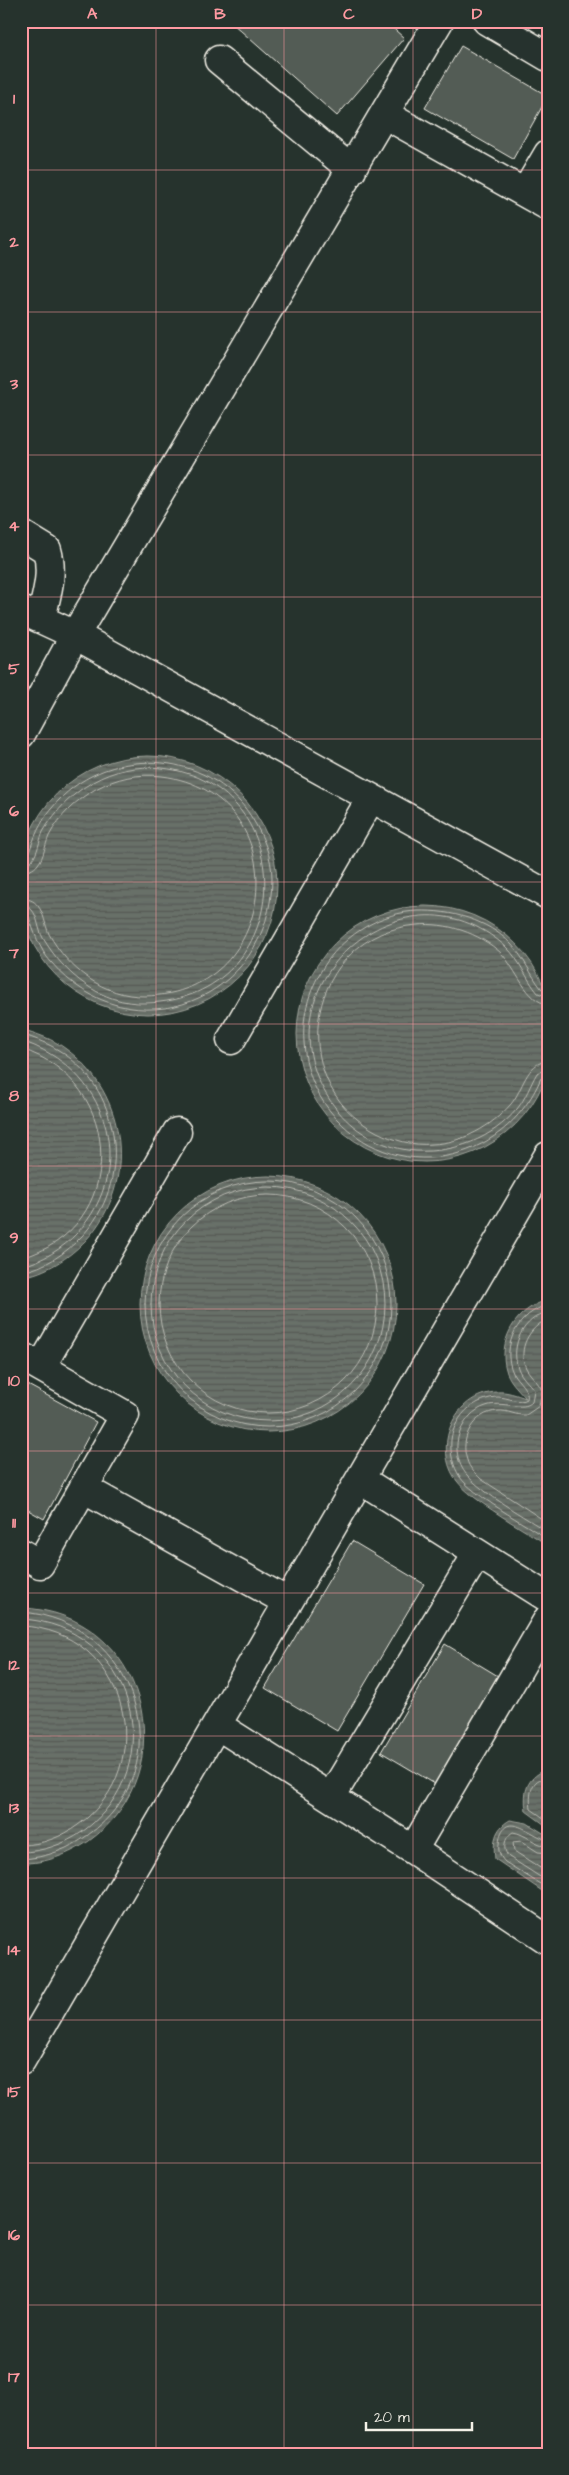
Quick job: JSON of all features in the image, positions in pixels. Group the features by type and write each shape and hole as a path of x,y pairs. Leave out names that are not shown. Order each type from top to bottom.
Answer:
{"lane":[{"path":"502,25 548,58"},
{"path":"21,734 74,635 352,170 384,114 428,26"},
{"path":"219,60 352,170"},
{"path":"384,114 536,200 548,154"},
{"path":"21,534 47,550 51,562 51,574 31,615 74,635 548,895"},
{"path":"231,1040 371,798"},
{"path":"21,1553 40,1564 125,1415 31,1362 177,1132"},
{"path":"21,2061 548,1156"},
{"path":"360,1479 548,1598"},
{"path":"83,1488 288,1602"},
{"path":"331,1797 477,1554"},
{"path":"413,1850 548,1619"},
{"path":"217,1725 413,1850 548,1940"}],"water":[{"path":"148,756 173,759 209,771 230,785 248,803 262,824 267,836 274,860 277,885 274,910 262,946 248,967 230,985 209,999 197,1004 173,1011 148,1014 123,1011 87,999 66,985 48,967 34,946 29,934 22,910 19,885 22,860 34,824 48,803 66,785 87,771 99,766 123,759"},
{"path":"425,906 462,912 485,921 506,935 524,953 543,985 550,1009 553,1034 547,1071 538,1094 524,1115 506,1133 474,1152 450,1159 425,1162 388,1156 365,1147 344,1133 326,1115 307,1083 300,1059 297,1034 303,997 312,974 326,953 344,935 376,916 400,909"},
{"path":"21,1029 61,1045 87,1068 103,1090 113,1114 119,1140 119,1167 114,1193 103,1218 86,1240 56,1264 39,1272 21,1277"},
{"path":"268,1176 305,1182 328,1191 349,1205 367,1223 386,1255 393,1279 396,1304 390,1341 381,1364 367,1385 349,1403 317,1422 293,1429 268,1432 231,1426 208,1417 187,1403 169,1385 150,1353 143,1329 140,1304 146,1267 155,1244 169,1223 187,1205 219,1186 243,1179"},
{"path":"548,1300 548,1545 500,1515 464,1489 450,1468 447,1439 451,1425 458,1412 469,1402 482,1395 501,1392 526,1398 507,1373 504,1349 511,1328 518,1318 537,1304"},
{"path":"21,1608 64,1616 98,1636 123,1664 139,1699 144,1737 138,1775 120,1811 82,1846 48,1860 30,1863 21,1863"},
{"path":"541,1772 548,1773 548,1827 526,1811 525,1799 527,1788 532,1780"},
{"path":"510,1820 527,1823 548,1836 548,1895 495,1859 494,1847 496,1836 501,1828"}],"building":[{"path":"233,21 385,21 404,38 337,116 232,23"},
{"path":"461,46 548,96 513,159 425,108"},
{"path":"26,1384 96,1422 44,1519 21,1506 21,1393"},
{"path":"352,1541 424,1584 337,1731 265,1688"},
{"path":"445,1644 498,1676 435,1784 381,1752"}]}
